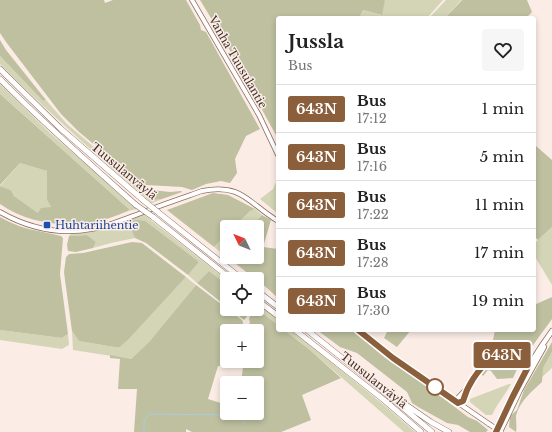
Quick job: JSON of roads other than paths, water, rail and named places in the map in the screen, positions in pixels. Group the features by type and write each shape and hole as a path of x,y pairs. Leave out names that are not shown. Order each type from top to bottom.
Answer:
{"highway":[{"name":"Tuusulanväylä","path":"0,70 60,128 143,200 233,272"},
{"name":"Tuusulanväylä","path":"0,79 22,102 136,205 222,272"},
{"path":"264,297 276,306"},
{"path":"264,305 276,314"},
{"name":"Tuusulanväylä","path":"297,332 419,431"},
{"name":"Tuusulanväylä","path":"310,332 432,432"},
{"path":"371,381 430,422 449,432"}],"main road":[{"name":"Vanha Tuusulantie","path":"192,0 259,115 276,151"},
{"path":"0,212 30,226 63,231 83,230 102,226 202,191 215,188 228,189 243,196 276,220"},
{"path":"360,332 393,358 500,432 531,366"},
{"path":"496,432 512,398 552,332"},
{"path":"458,403 463,401 469,387 489,359 500,355 514,356 521,358 531,366"}],"waterway":[{"path":"144,432 144,421 149,414 220,415"},
{"path":"244,420 245,424"}],"place":[{"name":"Huhtariihentie","path":"47,225"}]}
